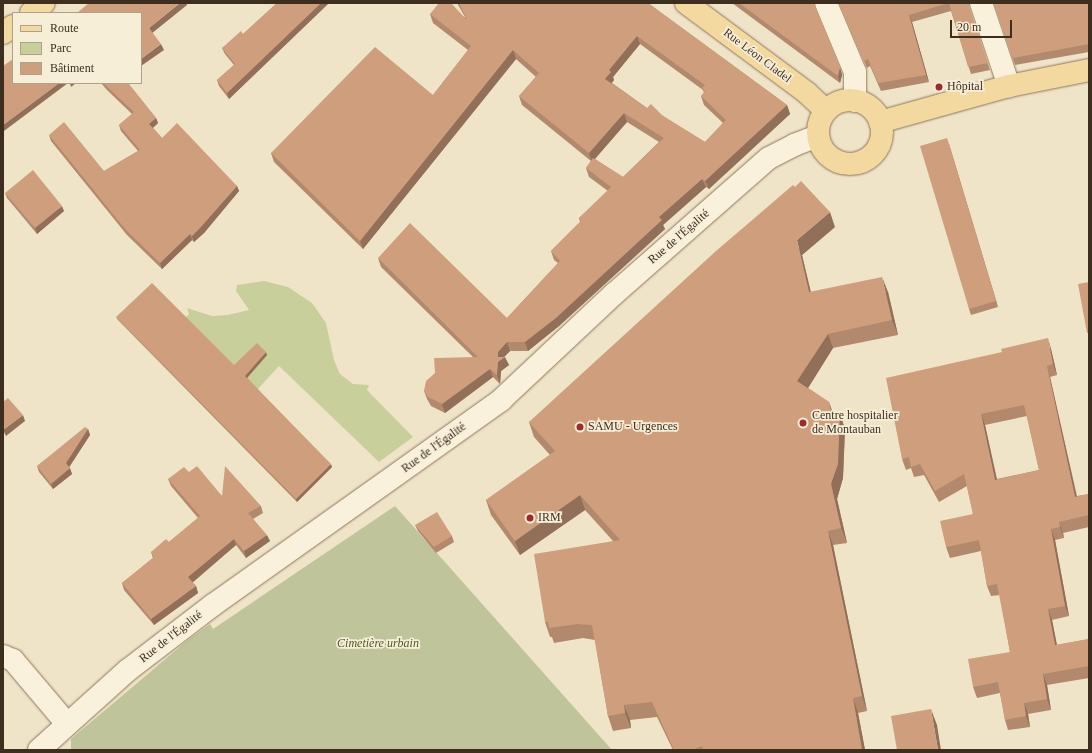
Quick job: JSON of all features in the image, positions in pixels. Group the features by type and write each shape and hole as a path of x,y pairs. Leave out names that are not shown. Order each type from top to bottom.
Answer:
{"main road":[{"path":"31,12 44,3"},
{"name":"Rue Léon Cladel","path":"686,3 807,93 826,111"},
{"path":"3,33 12,27"},
{"path":"880,122 1009,86 1089,70"},
{"path":"856,101 873,110 880,122 881,139 877,150 868,159 857,164 846,164 834,160 822,148 818,136 819,123 826,111 839,102 856,101"}],"street":[{"path":"826,3 855,72 856,101"},
{"path":"981,3 1009,86"},
{"name":"Rue de l'Égalité","path":"39,750 128,670 213,605 500,400 614,294 769,158 794,145 818,136"},
{"path":"3,656 13,660 67,724"}],"green space":[{"path":"264,281 288,287 312,303 326,323 334,360 340,374 353,384 369,385 367,390 413,437 379,462 279,366 257,390 185,318 189,314 187,308 212,316 228,315 249,310 236,291 237,285"},
{"name":"Cimetière urbain","path":"395,506 612,750 71,750 71,739 188,640 210,624 213,629"}],"building":[{"path":"89,3 180,3 149,28 161,44 142,58 142,12 78,12"},
{"path":"277,3 321,3 227,93 217,80 235,64 222,48 241,31 243,34"},
{"path":"439,3 451,3 467,20 459,3 648,3 787,105 705,181 702,179 659,217 662,220 556,318 525,342 507,342 498,352 498,357 505,357 498,362 497,375 490,369 442,404 428,397 424,391 426,381 435,373 434,358 478,357 378,258 410,223 507,318 560,261 551,251 581,221 579,218 611,187 586,168 593,158 623,177 664,138 624,113 589,153 519,96 539,73 513,50 360,241 271,153 375,47 433,95 471,46 430,14","holes":["637,36 705,85 702,88 705,91 701,96 726,120 705,142 663,116 651,104 647,108 605,79 611,72 609,70"]},
{"path":"739,3 814,3 840,67 838,76"},
{"path":"838,3 949,3 909,15 926,75 878,83 868,59 864,61"},
{"path":"949,3 968,3 988,63 968,67"},
{"path":"994,3 1089,3 1089,44 1013,58"},
{"path":"12,60 12,84 58,84 3,125 3,66"},
{"path":"104,84 129,84 156,118 149,124 162,138 177,123 237,186 192,236 190,234 160,263 125,229 49,135 64,122 104,171 140,150 119,125 134,112"},
{"path":"947,138 996,301 969,309 920,146"},
{"path":"33,170 62,206 35,228 5,193"},
{"path":"801,181 830,212 797,240 809,292 882,277 892,320 828,334 797,381 829,402 832,416 840,414 838,464 831,484 841,528 828,531 862,696 853,698 862,750 703,750 702,746 692,750 674,750 652,702 624,705 625,713 608,716 592,625 577,624 549,628 548,622 545,622 534,554 620,540 580,495 515,541 486,500 555,451 529,422 716,251 793,185 795,187"},
{"path":"1089,282 1089,333 1087,333 1078,284"},
{"path":"152,283 234,365 257,343 266,352 245,376 331,464 296,499 116,317"},
{"path":"1048,338 1053,364 1047,366 1075,497 1089,494 1089,515 1059,522 1060,527 1051,529 1065,606 1048,609 1055,645 1089,639 1089,666 1043,674 1047,699 1024,703 1026,716 1005,720 998,682 973,687 968,659 1010,652 997,584 987,586 979,540 946,547 940,521 973,514 964,474 935,491 920,464 911,467 909,457 902,459 886,378 1002,352 1001,349","holes":["1024,405 1039,470 995,480 981,414"]},
{"path":"8,398 23,415 3,430 3,402"},
{"path":"85,427 88,429 66,463 70,468 51,484 37,466"},
{"path":"197,466 222,496 225,466 261,506 248,513 267,535 244,551 234,539 188,577 196,586 151,619 122,583 154,557 151,552 166,539 169,542 200,516 168,479 184,467 189,472"},
{"path":"437,512 452,536 434,547 415,525"},
{"path":"931,709 938,750 897,750 891,716"}],"place":[{"name":"Hôpital","path":"939,87"},
{"name":"Centre hospitalier de Montauban","path":"803,423"},
{"name":"SAMU - Urgences","path":"580,427"},
{"name":"IRM","path":"530,518"}]}
